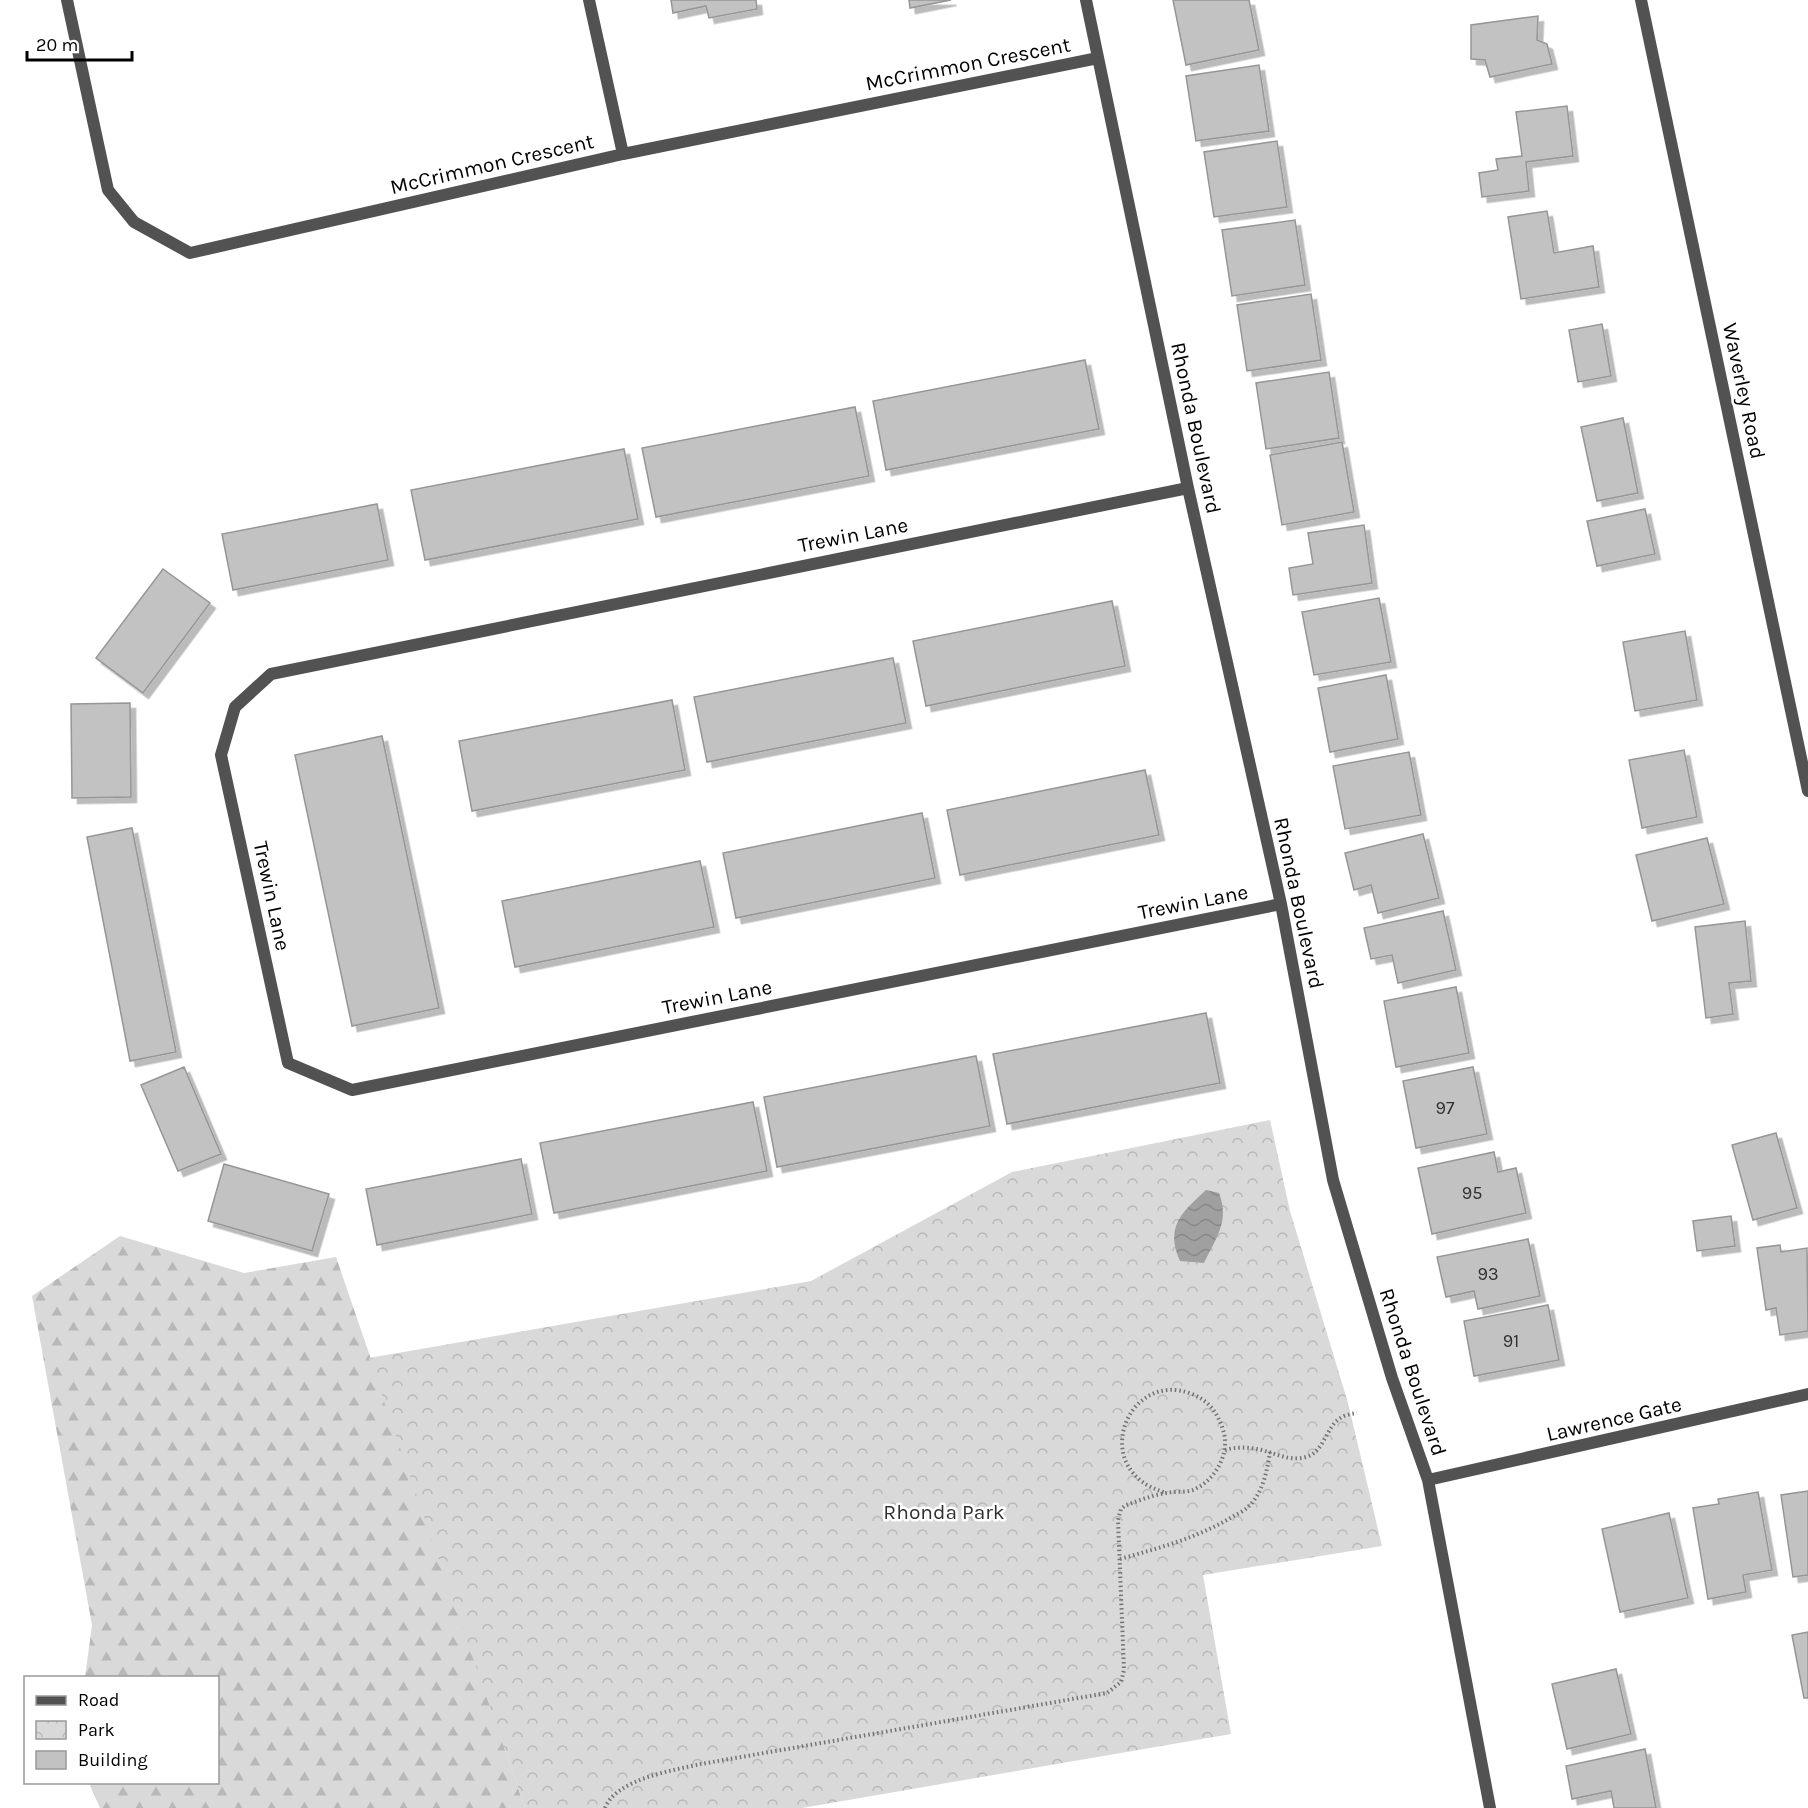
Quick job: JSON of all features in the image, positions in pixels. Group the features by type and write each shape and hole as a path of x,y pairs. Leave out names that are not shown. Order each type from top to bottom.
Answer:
{"street":[{"name":"McCrimmon Crescent","path":"67,0 108,190 134,222 190,253 623,154 1098,58"},
{"path":"589,0 623,154"},
{"name":"Rhonda Boulevard","path":"1086,0 1188,488 1281,904 1333,1180 1392,1378 1428,1480 1490,1808"},
{"name":"Waverley Road","path":"1641,0 1808,791"},
{"name":"Trewin Lane","path":"1188,488 271,674 235,707 221,755 288,1063 352,1090 1281,904"},
{"name":"Lawrence Gate","path":"1428,1480 1808,1394"}],"path":[{"path":"1171,1390 1201,1397 1212,1407 1221,1420 1225,1435 1225,1450 1221,1463 1204,1483 1193,1490 1167,1493 1152,1489 1139,1480 1129,1468 1123,1454 1122,1439 1124,1424 1132,1410 1156,1392 1171,1390"},
{"path":"1225,1450 1244,1447 1298,1459 1310,1456 1319,1447 1337,1420 1357,1413"},
{"path":"1120,1559 1190,1538 1222,1523 1248,1507 1260,1491 1270,1452"},
{"path":"605,1808 607,1802 620,1791 646,1777 712,1762 1096,1697 1107,1693 1120,1682 1124,1670 1118,1520 1121,1509 1126,1505 1167,1493"}],"green space":[{"name":"Rhonda Park","path":"1270,1120 1290,1211 1348,1403 1382,1546 1203,1575 1231,1734 802,1808 525,1808 369,1358 811,1281 1012,1172"},
{"path":"120,1236 244,1273 336,1257 525,1808 100,1808 89,1784 219,1784 219,1676 85,1676 92,1625 32,1296"}],"water":[{"path":"1206,1190 1219,1193 1223,1212 1220,1229 1204,1263 1180,1261 1174,1239 1178,1221 1189,1206"}],"building":[{"path":"671,0 756,0 757,9 709,18 706,6 673,13"},
{"path":"909,0 951,0 910,8"},
{"path":"1173,0 1249,0 1259,50 1186,65"},
{"path":"1538,16 1537,40 1547,44 1552,64 1490,77 1485,60 1471,59 1471,25"},
{"path":"1259,65 1269,131 1196,141 1186,76"},
{"path":"1567,106 1573,156 1526,162 1529,191 1482,197 1479,173 1498,170 1496,159 1522,156 1516,112"},
{"path":"1277,141 1287,207 1214,217 1204,152"},
{"path":"1547,211 1554,253 1593,246 1599,287 1521,299 1508,217"},
{"path":"1295,220 1305,285 1232,296 1222,230"},
{"path":"1311,294 1321,360 1247,371 1237,305"},
{"path":"1602,324 1611,376 1578,382 1569,330"},
{"path":"1085,360 1099,429 886,470 873,401"},
{"path":"1329,372 1339,438 1266,449 1256,383"},
{"path":"855,407 869,476 656,517 642,448"},
{"path":"1623,418 1638,493 1597,501 1581,427"},
{"path":"1342,442 1354,512 1282,525 1270,455"},
{"path":"624,449 638,519 425,560 411,490"},
{"path":"377,504 388,560 233,590 222,534"},
{"path":"1645,509 1655,554 1597,566 1587,521"},
{"path":"1364,525 1372,583 1293,595 1289,568 1313,564 1308,533"},
{"path":"163,569 210,603 143,693 96,658"},
{"path":"1379,598 1391,662 1314,675 1302,612"},
{"path":"1112,601 1125,666 926,706 913,641"},
{"path":"1685,631 1697,700 1635,711 1623,642"},
{"path":"893,658 906,723 707,762 694,697"},
{"path":"1386,675 1398,739 1330,752 1318,688"},
{"path":"672,700 685,770 472,811 459,741"},
{"path":"130,703 131,797 72,798 71,704"},
{"path":"382,736 439,1008 352,1026 295,755"},
{"path":"1684,750 1697,817 1642,828 1629,760"},
{"path":"1409,752 1421,815 1345,829 1333,766"},
{"path":"1145,770 1159,835 960,875 947,810"},
{"path":"922,813 935,878 736,918 723,853"},
{"path":"132,828 176,1052 130,1061 87,837"},
{"path":"1423,834 1439,898 1378,913 1371,885 1354,890 1345,853"},
{"path":"1707,838 1724,904 1652,921 1636,855"},
{"path":"700,861 714,927 515,967 502,901"},
{"path":"1443,911 1456,970 1398,983 1392,955 1371,959 1364,928"},
{"path":"1745,921 1751,981 1729,983 1733,1014 1706,1018 1695,927"},
{"path":"1456,987 1469,1053 1396,1067 1384,1001"},
{"path":"1206,1013 1220,1083 1007,1124 993,1054"},
{"path":"976,1056 990,1126 777,1167 764,1097"},
{"path":"184,1067 221,1154 178,1171 141,1085"},
{"path":"1473,1067 1487,1134 1416,1148 1403,1081"},
{"path":"753,1102 767,1171 554,1213 540,1143"},
{"path":"1776,1133 1797,1208 1753,1220 1732,1145"},
{"path":"1494,1152 1498,1172 1516,1168 1526,1213 1432,1234 1418,1168"},
{"path":"521,1159 532,1214 377,1245 366,1189"},
{"path":"224,1164 329,1194 312,1251 208,1221"},
{"path":"1731,1216 1735,1246 1697,1251 1693,1221"},
{"path":"1528,1239 1540,1296 1478,1309 1474,1291 1446,1297 1437,1257"},
{"path":"1780,1245 1781,1252 1807,1248 1808,1331 1780,1335 1776,1308 1766,1310 1757,1248"},
{"path":"1548,1305 1559,1360 1474,1376 1464,1321"},
{"path":"1808,1491 1808,1575 1793,1577 1781,1495"},
{"path":"1758,1492 1772,1570 1743,1575 1746,1592 1708,1599 1693,1508 1719,1504 1718,1499"},
{"path":"1669,1513 1688,1598 1620,1612 1602,1529"},
{"path":"1808,1632 1808,1698 1804,1698 1792,1635"},
{"path":"1616,1669 1631,1734 1567,1749 1552,1684"},
{"path":"1645,1749 1656,1808 1614,1808 1611,1791 1572,1799 1566,1766"}]}
